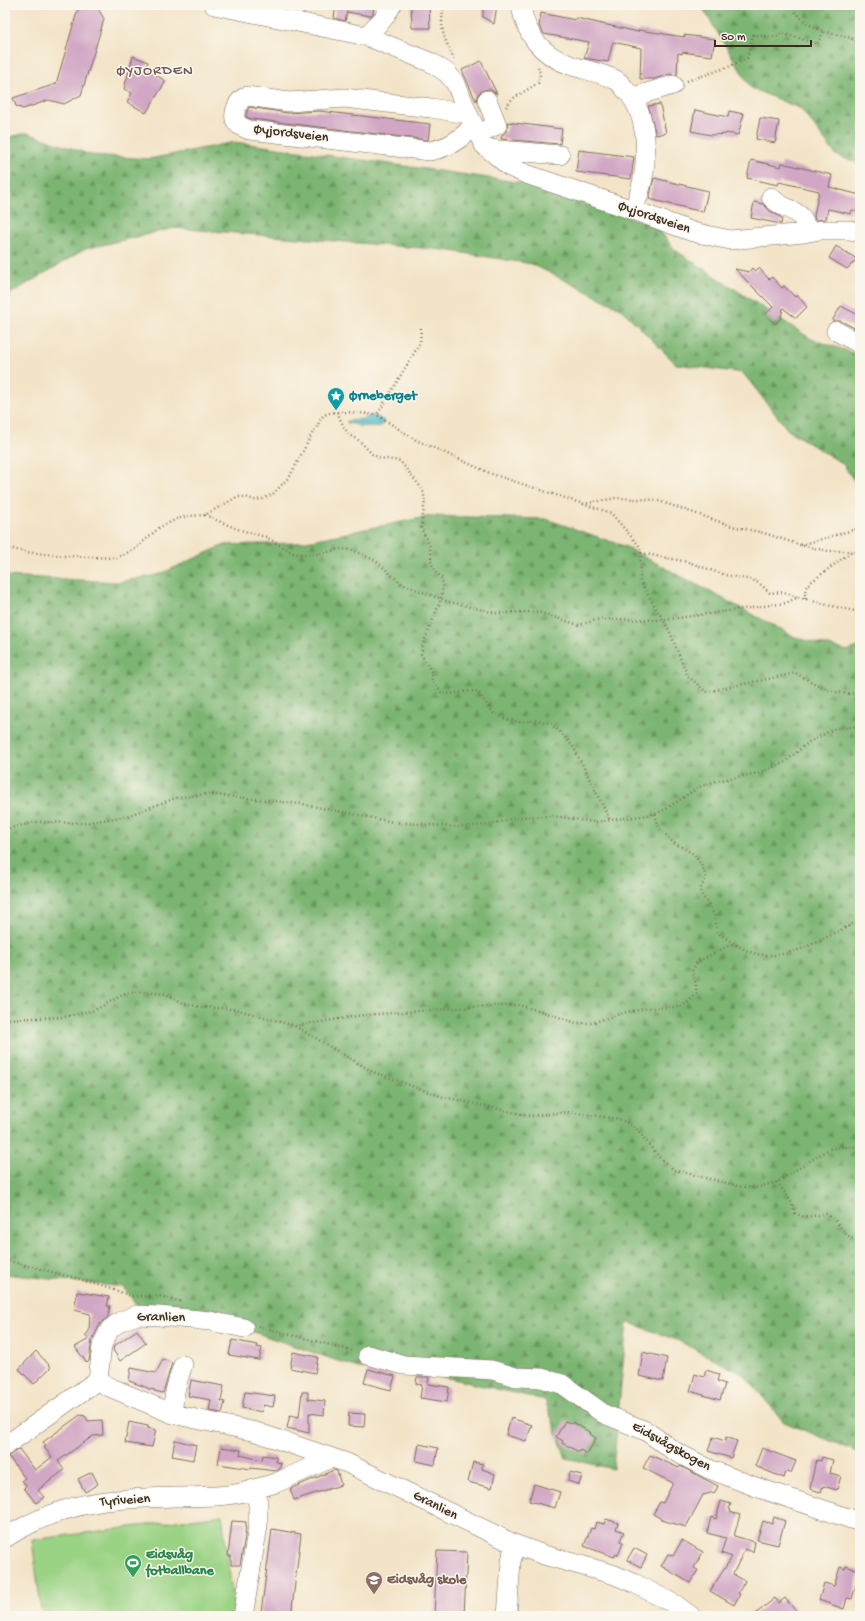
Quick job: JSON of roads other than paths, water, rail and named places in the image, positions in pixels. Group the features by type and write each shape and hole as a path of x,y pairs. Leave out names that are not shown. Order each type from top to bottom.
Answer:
{"street":[{"name":"Øyjordsveien","path":"214,5 366,36 432,63 447,73 456,84 476,130 510,167 526,174 693,232 730,240 804,233 820,230 860,232"},
{"path":"366,36 383,19 392,5"},
{"path":"521,5 526,28 532,37 550,54 568,64 597,72 618,81 633,97 644,129 646,148 642,177 633,210"},
{"path":"633,97 673,85"},
{"name":"Øyjordsveien","path":"247,96 289,102 344,98 431,108 476,130 464,135 451,144 430,151 249,130 240,126 236,122 235,116 239,102 247,96"},
{"path":"476,130 497,125 487,100"},
{"path":"476,130 560,155"},
{"path":"772,197 780,205 799,215 804,220 806,225 804,233"},
{"path":"836,332 860,344"},
{"name":"Granlien","path":"244,1328 210,1320 137,1315 121,1321 110,1330 102,1345 98,1380 107,1386 173,1414 256,1432 364,1470 514,1544 544,1555 612,1574 634,1582 676,1605 691,1616"},
{"name":"Eidsvågskogen","path":"368,1355 404,1365 492,1370 516,1377 540,1378 554,1382 570,1389 604,1414 637,1427 674,1451 710,1469 756,1487 860,1522"},
{"path":"173,1414 172,1404 183,1365"},
{"path":"5,1446 98,1380"},
{"name":"Tyriveien","path":"5,1538 42,1519 83,1505 123,1500 232,1495 276,1483 331,1458"},
{"path":"243,1616 258,1526 258,1502 251,1490"},
{"path":"507,1616 511,1562 514,1544"}],"water":[{"path":"373,415 383,420 384,422 380,427 359,427 358,425 347,423 347,421 362,419"}],"place":[{"name":"Ørneberget","path":"336,411"},
{"name":"Eidsvåg fotballbane","path":"133,1578"},
{"name":"Eidsvåg skole","path":"374,1595"}],"district":[{"name":"ØYJORDEN","path":"155,71"}]}
